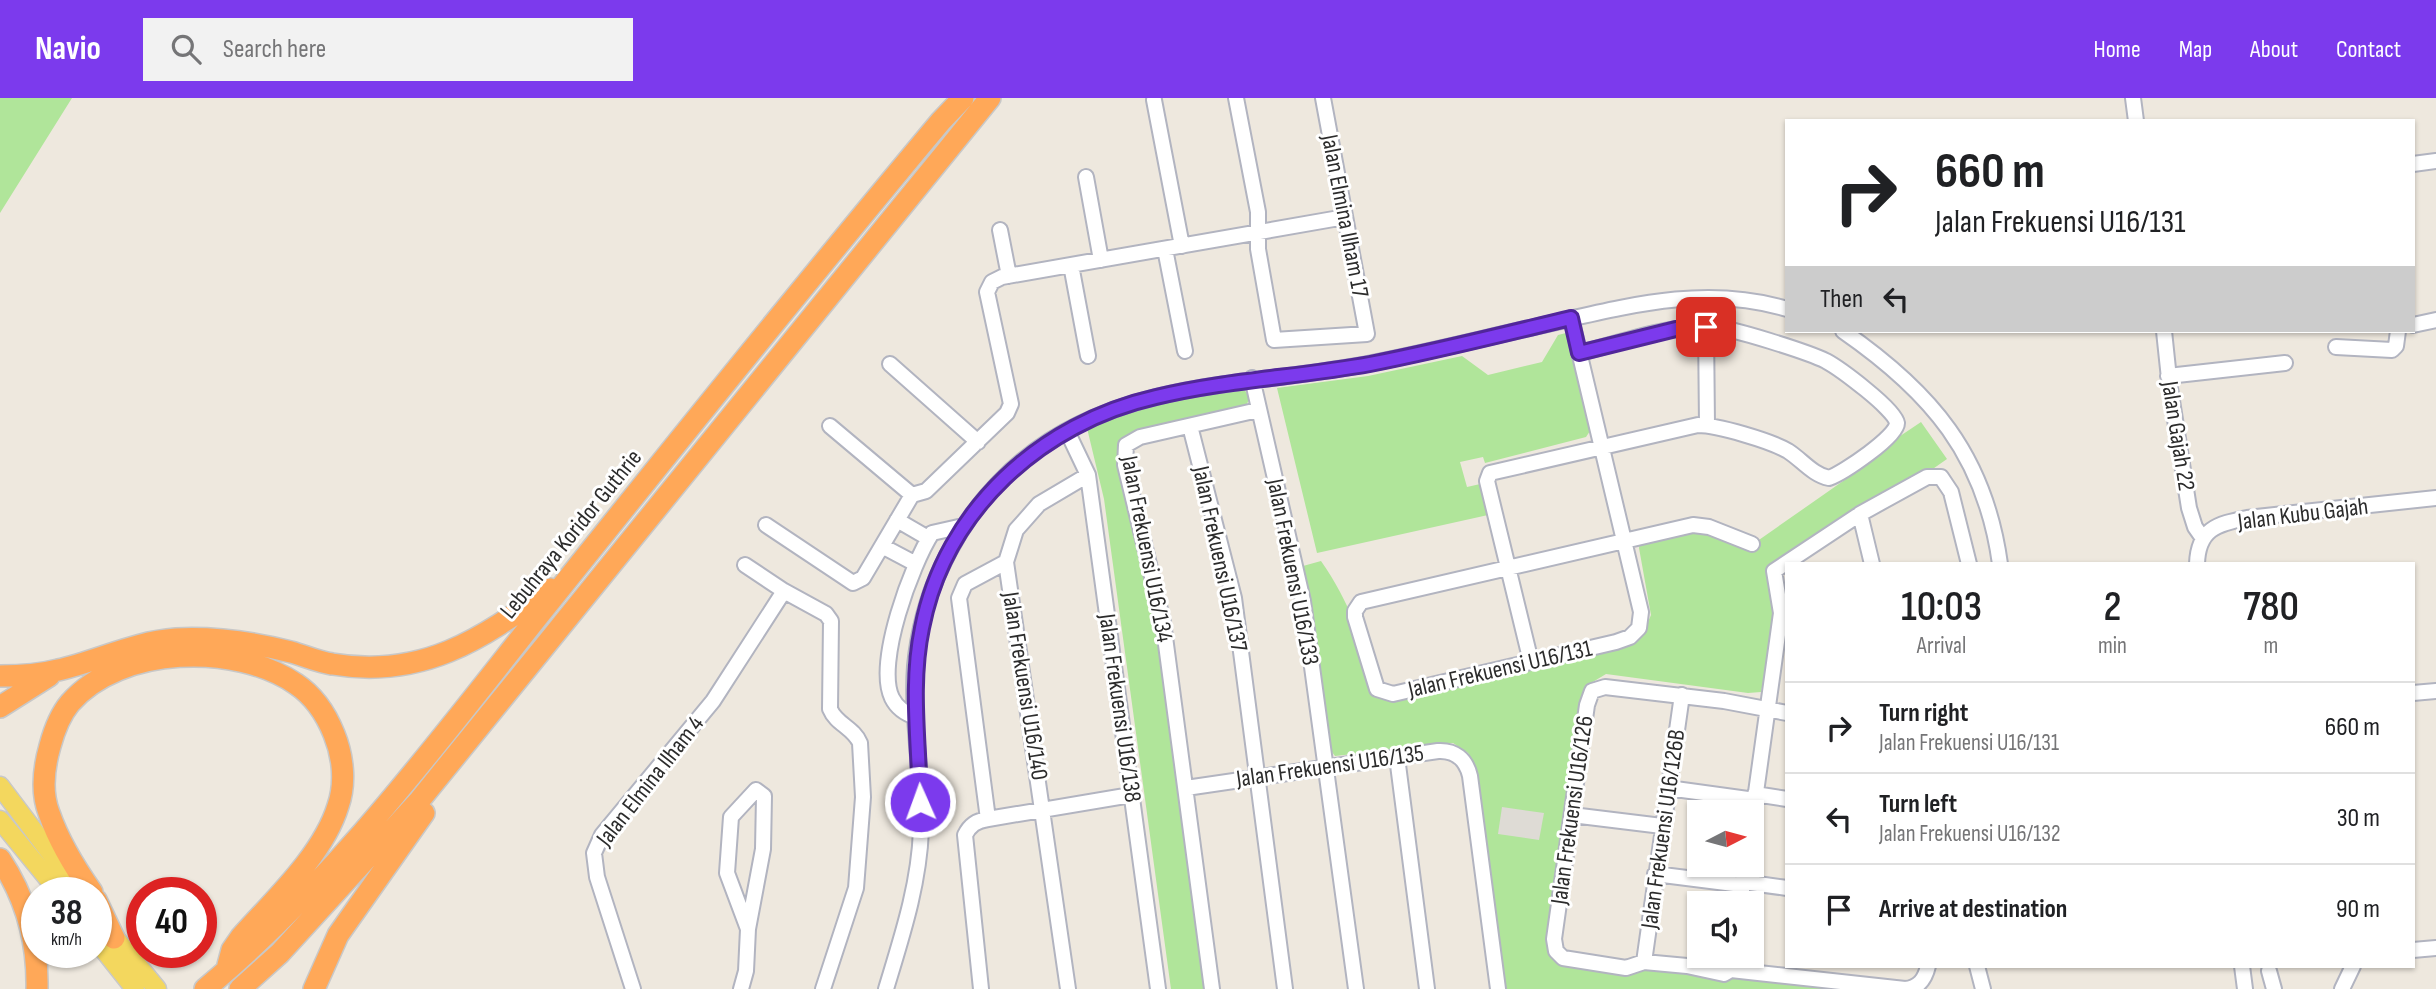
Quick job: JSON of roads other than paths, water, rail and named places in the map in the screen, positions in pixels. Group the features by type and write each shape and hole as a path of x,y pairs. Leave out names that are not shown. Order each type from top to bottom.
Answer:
{"highway":[{"path":"941,121 943,98"},
{"name":"Lebuhraya Koridor Guthrie","path":"205,989 275,926 342,856 406,782 707,404 962,98"},
{"name":"Lebuhraya Koridor Guthrie","path":"240,989 280,953 419,801 990,98"},
{"path":"0,676 24,676 60,670 115,651 164,640 210,637 242,641 331,664 372,668 407,665 464,647 490,633 572,574"},
{"path":"314,989 338,935 537,654"},
{"path":"83,877 64,847 48,812 44,783 46,759 55,727 71,702 105,676 144,661 184,656 237,659 260,665 286,678 313,698 327,716 338,745 342,767 339,805 318,847 240,937 232,950 227,971"},
{"path":"0,707 60,670"},
{"path":"0,859 21,900 33,934 37,989"}],"main road":[{"path":"0,786 69,877"},
{"path":"0,820 47,877"},
{"path":"112,948 137,982 157,989"}],"street":[{"path":"1236,98 1258,212 1258,233"},
{"name":"Jalan Elmina Ilham 17","path":"1258,233 1258,249 1275,340 1367,334 1323,98"},
{"path":"2133,98 2136,119"},
{"path":"1154,100 1182,246"},
{"path":"2415,164 2436,161"},
{"path":"1086,177 1101,260"},
{"path":"766,525 853,583 863,578 912,495 926,491 1007,414 1011,404 987,292 992,282 1009,276 1345,217"},
{"path":"1000,230 1009,276"},
{"path":"1165,249 1185,351"},
{"path":"1071,265 1088,356"},
{"path":"886,989 912,904 917,874 921,829 915,666 922,625 933,587 963,526 1007,473 1067,431 1101,414 1156,397 1252,379 1368,364 1571,318 1685,296 1739,298 1785,309"},
{"name":"Jalan Frekuensi U16/131","path":"1571,318 1641,612 1639,628 1625,639 1531,662 1386,693 1377,689 1355,617 1355,611 1361,602 1623,541"},
{"path":"2415,325 2436,320"},
{"path":"1706,327 1707,425"},
{"path":"1531,662 1487,481 1488,475 1601,445 1707,425 1780,448 1821,476 1829,478 1872,451 1895,432 1897,426 1892,412 1826,361 1725,329 1676,329 1579,353"},
{"path":"1846,333 1907,379 1946,423 1978,481 1989,508 2000,562"},
{"name":"Jalan Gajah 22","path":"2164,333 2168,376 2189,508 2195,527 2202,537"},
{"path":"2336,347 2392,350 2396,345 2398,333"},
{"path":"2168,376 2285,363"},
{"path":"890,364 978,442"},
{"name":"Jalan Frekuensi U16/133","path":"1252,379 1300,584 1356,989"},
{"name":"Jalan Frekuensi U16/134","path":"1186,788 1162,613 1124,452 1126,445 1140,437 1258,410"},
{"path":"830,426 912,495"},
{"name":"Jalan Frekuensi U16/137","path":"1190,426 1234,598 1284,989"},
{"name":"Jalan Frekuensi U16/138","path":"1067,431 1088,475 1157,989"},
{"path":"988,819 959,598 965,584 1006,562 1016,530 1039,504 1088,475"},
{"path":"1787,562 1860,514 1927,477 1941,477 1951,492 1968,562"},
{"name":"Jalan Kubu Gajah","path":"2202,537 2221,524 2247,518 2436,498"},
{"path":"1860,514 1872,562"},
{"path":"897,520 928,538"},
{"path":"1623,541 1701,525 1752,544"},
{"path":"916,717 900,709 891,696 889,683 892,641 899,611 928,538 937,530 963,526"},
{"path":"2197,562 2202,537"},
{"path":"882,546 916,564"},
{"name":"Jalan Frekuensi U16/140","path":"1006,562 1068,989"},
{"path":"1755,800 1781,613 1773,571 1785,563"},
{"path":"745,565 826,614 831,621 830,709 833,716 857,736 860,743 863,797 856,888 823,989"},
{"name":"Jalan Elmina Ilham 4","path":"633,989 597,877 594,853 602,835 713,701 784,591"},
{"name":"Jalan Frekuensi U16/126","path":"1644,962 1626,968 1563,958 1556,951 1554,939 1587,705 1592,691 1605,687 1682,695 1785,713"},
{"path":"2415,693 2436,691"},
{"name":"Jalan Frekuensi U16/126B","path":"1644,962 1682,695"},
{"name":"Jalan Frekuensi U16/135","path":"1186,788 1445,751 1459,756 1468,768 1498,989"},
{"path":"1397,757 1427,989"},
{"path":"1186,788 1212,989"},
{"path":"1668,788 1785,799"},
{"path":"741,989 746,971 748,929 763,849 764,796 757,790 731,817 727,873 748,929"},
{"path":"981,989 965,835 976,821 1131,795"},
{"path":"1572,815 1662,826"},
{"path":"1655,874 1785,888"},
{"path":"1742,891 1744,877"},
{"path":"2415,950 2436,948"},
{"path":"1644,962 1687,966"},
{"path":"1696,968 1724,974 1728,968"},
{"path":"1756,968 1825,982 1911,988 1921,982 1927,968"},
{"path":"1825,982 1828,968"},
{"path":"1978,968 1983,989"},
{"path":"2242,968 2245,989"},
{"path":"2342,989 2352,968"},
{"path":"2269,971 2274,989"}]}
